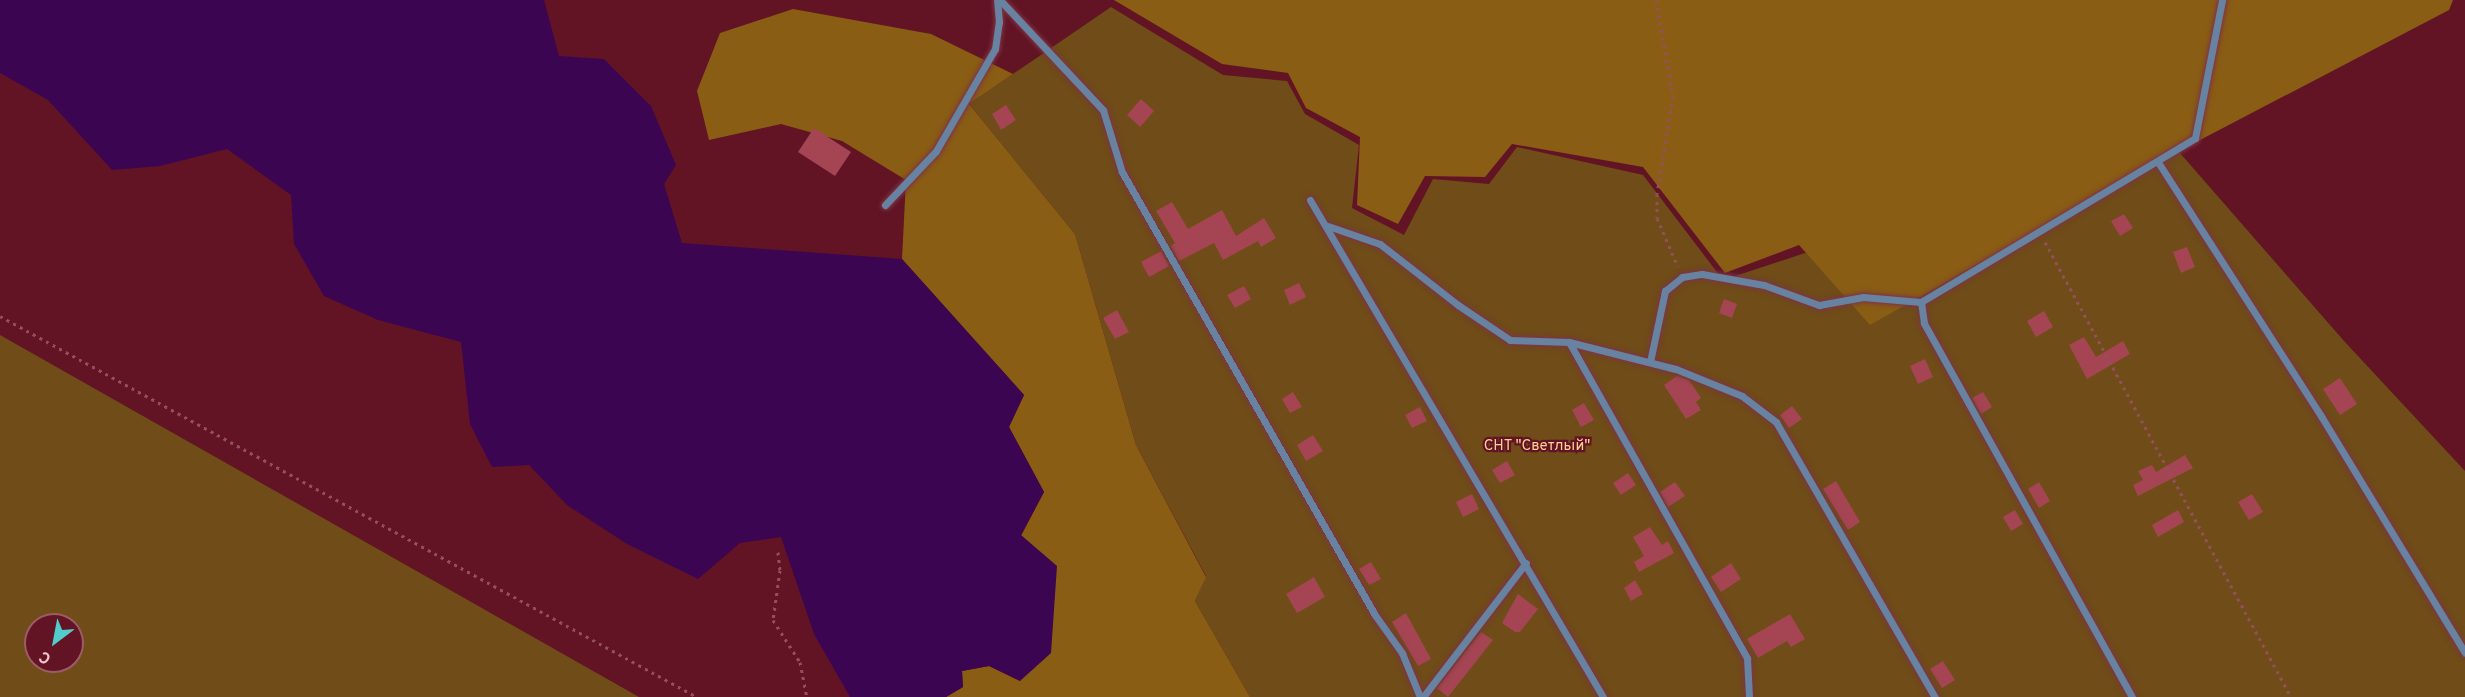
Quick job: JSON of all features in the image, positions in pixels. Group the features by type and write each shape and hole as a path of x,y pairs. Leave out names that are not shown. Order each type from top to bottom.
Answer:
{"lane":[{"path":"885,205 936,152 995,50 999,22 998,0"},
{"path":"998,0 1103,110 1122,172 1375,615 1401,653 1421,697 1526,563"},
{"path":"1650,362 1665,291 1683,277 1702,274 1764,285 1819,304 1863,297 1921,302 2038,230 2158,162 2195,138 2222,0"},
{"path":"2158,162 2321,416 2465,653"},
{"path":"1310,200 1328,226 1603,697"},
{"path":"1328,226 1380,244 1458,305 1510,340 1569,342 1650,362 1742,396 1776,422 1935,697"},
{"path":"1921,302 1924,323 2132,697"},
{"path":"1569,342 1747,658 1749,697"}],"path":[{"path":"1656,0 1673,96 1657,194 1657,218 1683,277"},
{"path":"2038,230 2291,697"},
{"path":"0,316 697,697"},
{"path":"778,552 780,570 773,620 800,662 807,697"}],"green space":[{"name":"СНТ \"Светлый\"","path":"1111,7 1223,75 1287,81 1305,114 1359,145 1352,208 1404,235 1433,179 1489,184 1517,147 1643,175 1723,280 1805,253 1887,261 2166,137 2344,341 2465,471 2465,697 1250,697 1195,601 1206,576 1136,445 1075,234 969,104"},
{"path":"0,335 639,697 0,697"}],"shaded area":[{"path":"0,0 544,0 559,56 604,59 651,106 676,165 664,184 682,243 902,259 1024,395 1009,427 1044,492 1021,535 1057,566 1051,653 1020,681 989,666 962,671 963,687 946,697 850,697 814,634 781,537 740,543 698,579 627,544 567,505 529,465 492,467 470,424 461,342 378,320 324,296 294,244 291,195 227,149 160,166 112,170 48,100 0,73"},
{"path":"1114,0 2453,0 2449,10 2158,162 1870,325 1799,245 1725,273 1643,167 1512,144 1485,177 1425,176 1398,224 1357,205 1360,137 1306,108 1288,73 1222,64"},
{"path":"793,9 931,34 1013,74 969,104 1075,234 1136,445 1206,577 1195,601 1250,697 946,697 963,687 962,671 989,666 1020,681 1021,536 1044,492 1009,427 1024,395 902,259 906,180 842,141 781,124 709,140 697,91 720,33"}],"building":[{"path":"1141,99 1154,111 1140,127 1127,115"},
{"path":"1006,105 1016,120 1001,130 992,114"},
{"path":"814,128 851,152 835,176 798,152"},
{"path":"1172,202 1188,229 1222,210 1236,236 1264,218 1276,238 1261,247 1258,241 1223,260 1214,243 1179,261 1171,246 1175,243 1156,211"},
{"path":"2124,214 2133,228 2120,236 2111,221"},
{"path":"2187,247 2195,267 2181,273 2173,252"},
{"path":"1161,251 1169,266 1149,277 1141,262"},
{"path":"1299,283 1306,297 1290,305 1284,290"},
{"path":"1244,286 1251,299 1235,308 1227,295"},
{"path":"1724,299 1737,304 1732,318 1719,313"},
{"path":"1117,310 1129,332 1115,339 1103,318"},
{"path":"2044,311 2053,327 2036,337 2027,321"},
{"path":"2084,337 2096,357 2123,341 2130,354 2087,379 2069,345"},
{"path":"1925,359 1933,377 1918,384 1910,366"},
{"path":"1677,376 1689,380 1701,398 1696,402 1701,410 1686,419 1664,385"},
{"path":"2340,378 2357,404 2340,415 2323,389"},
{"path":"1293,392 1302,407 1290,413 1282,399"},
{"path":"1983,392 1992,407 1981,414 1972,398"},
{"path":"1584,403 1594,420 1581,427 1572,410"},
{"path":"1792,406 1802,419 1789,428 1780,415"},
{"path":"1420,407 1427,421 1412,428 1405,415"},
{"path":"1313,435 1323,451 1306,461 1297,445"},
{"path":"2185,455 2193,468 2138,496 2133,485 2143,480 2138,471 2152,465 2156,472"},
{"path":"1507,461 1515,475 1500,483 1492,470"},
{"path":"1628,473 1636,485 1621,495 1613,483"},
{"path":"1836,481 1860,522 1848,530 1823,489"},
{"path":"1675,482 1685,496 1668,507 1660,492"},
{"path":"2039,482 2050,501 2039,508 2028,489"},
{"path":"1472,494 1479,509 1463,517 1456,502"},
{"path":"2252,494 2263,512 2249,520 2238,502"},
{"path":"2015,510 2023,524 2011,531 2003,517"},
{"path":"2178,510 2184,522 2158,537 2152,525"},
{"path":"1650,527 1662,545 1668,541 1674,553 1639,572 1634,562 1644,556 1633,537"},
{"path":"1371,562 1381,579 1369,585 1359,569"},
{"path":"1731,563 1741,579 1721,592 1711,577"},
{"path":"1314,577 1325,597 1297,613 1286,594"},
{"path":"1635,580 1643,594 1631,601 1624,588"},
{"path":"1518,594 1538,609 1520,632 1515,632 1502,623"},
{"path":"1406,613 1431,659 1418,666 1392,622"},
{"path":"1790,614 1805,639 1791,647 1787,641 1758,658 1747,639"},
{"path":"1481,632 1493,640 1448,697 1437,688"},
{"path":"1943,661 1955,680 1942,688 1930,669"}]}
